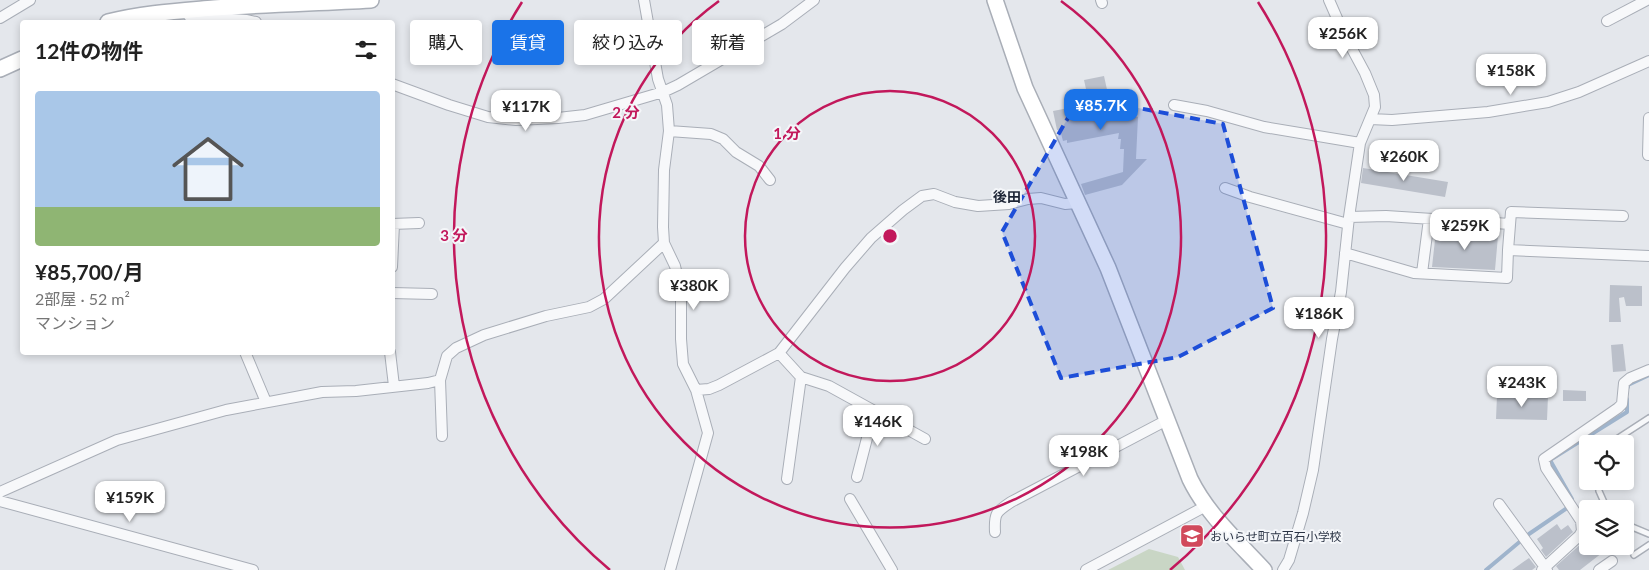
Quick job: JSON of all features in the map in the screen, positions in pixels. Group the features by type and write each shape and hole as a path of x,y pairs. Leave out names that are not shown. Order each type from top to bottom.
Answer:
{"street":[{"path":"0,18 30,0"},
{"path":"141,19 171,12 371,0"},
{"path":"644,0 658,79 667,105 669,131 664,170 664,243 675,266 681,292 683,364 696,390 708,434 670,570"},
{"path":"395,85 449,105 488,116 516,120 585,115 663,92 678,85 782,24 814,0"},
{"path":"995,0 1025,88 1108,268 1190,479 1206,506 1264,570"},
{"path":"1283,570 1289,560 1313,470 1360,143 1374,107 1374,95 1365,73 1343,32 1329,0"},
{"path":"1606,21 1647,0"},
{"path":"171,12 191,16 246,20"},
{"path":"0,69 20,60"},
{"path":"1370,119 1392,120 1488,112 1548,102 1579,92 1649,61"},
{"path":"1174,105 1207,111 1264,127 1360,143"},
{"path":"1648,155 1649,118"},
{"path":"669,131 711,134 723,139 736,152 759,166 770,180"},
{"path":"1225,188 1250,197 1349,220 1386,216 1510,224"},
{"path":"696,390 709,389 719,385 779,353 845,268 871,238 902,210 922,196 934,194 955,202 978,206 1009,204 1041,198 1065,204 1077,203"},
{"path":"1345,253 1414,273 1507,278 1511,212 1622,216"},
{"path":"1422,273 1430,219"},
{"path":"395,224 419,223"},
{"path":"442,436 440,380 447,356 456,348 484,335 546,316 589,307 604,299 664,243"},
{"path":"1508,250 1649,256"},
{"path":"395,293 432,294"},
{"path":"779,353 802,377 829,386 925,439"},
{"path":"246,355 266,402"},
{"path":"390,355 394,386"},
{"path":"1499,504 1545,569 1582,531 1581,521 1546,468 1544,458 1618,408 1622,404 1624,383 1630,378 1649,370"},
{"path":"787,479 802,377"},
{"path":"0,492 117,440 226,410 322,392 356,391 440,380"},
{"path":"857,477 874,411"},
{"path":"996,532 994,519 998,511 1011,502 1167,420"},
{"path":"850,499 892,570"},
{"path":"0,501 252,570"},
{"path":"1086,570 1206,506"},
{"path":"1599,570 1612,561"}],"lane":[{"path":"1623,435 1649,418"},
{"path":"1634,528 1649,534"},
{"path":"1634,555 1649,545"}],"highlighted area":[{"path":"1080,97 1223,124 1273,308 1178,357 1061,378 1002,232"}],"green space":[{"path":"1149,549 1178,557 1185,570 1108,570"}],"building":[{"path":"1104,76 1112,112 1135,113 1135,116 1138,117 1136,159 1147,159 1122,185 1085,195 1081,184 1123,172 1124,149 1120,149 1121,139 1118,139 1119,133 1067,143 1067,140 1063,141 1060,130 1057,130 1053,111 1084,105 1083,99 1088,98 1084,80"},
{"path":"1363,168 1448,182 1445,197 1361,183"},
{"path":"1436,231 1498,236 1495,270 1432,267"},
{"path":"1610,285 1642,286 1642,306 1626,306 1624,297 1619,298 1621,322 1609,322"},
{"path":"1623,344 1626,371 1613,372 1611,345"},
{"path":"1563,390 1586,391 1586,401 1563,401"},
{"path":"1497,395 1548,396 1547,420 1496,419"},
{"path":"1557,524 1561,530 1568,525 1573,532 1546,557 1537,539"},
{"path":"1579,546 1579,555 1599,555 1580,570 1559,570 1556,566"},
{"path":"1529,558 1536,567 1532,570 1512,570"}],"waterway":[{"path":"1628,387 1628,385 1649,375"},
{"path":"1572,499 1550,460 1627,412 1627,399"},
{"path":"1486,570 1529,534 1570,506"}],"place":[{"name":"おいらせ町立百石小学校","path":"1192,536"}],"district":[{"name":"後田","path":"1007,196"}]}
